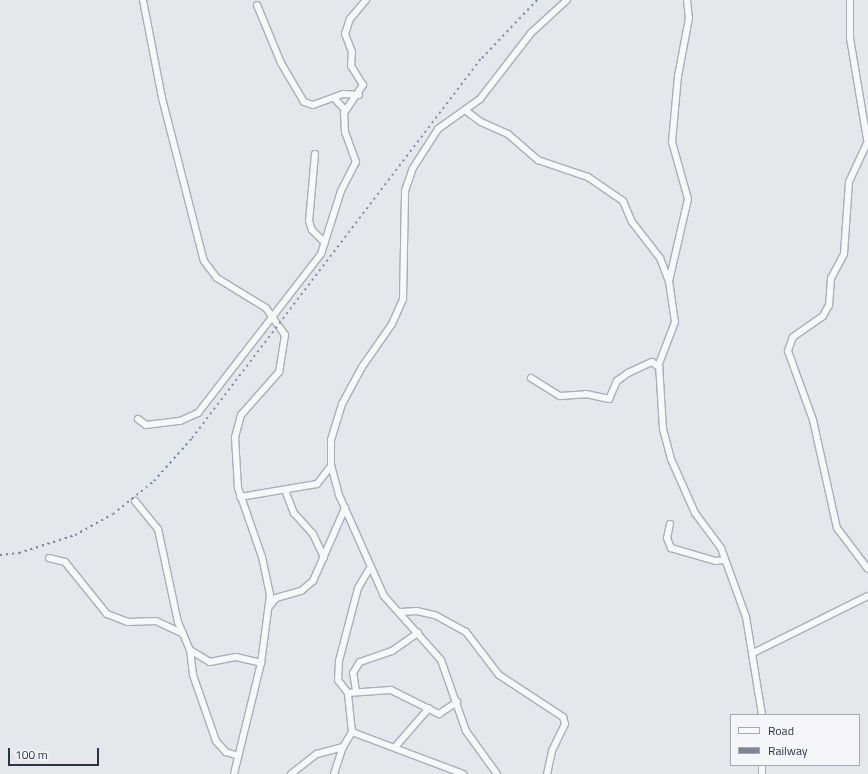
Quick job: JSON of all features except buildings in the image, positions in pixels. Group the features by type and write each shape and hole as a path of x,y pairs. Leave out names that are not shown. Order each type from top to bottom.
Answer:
{"street":[{"path":"143,0 162,98 204,261 217,278 274,316 285,335 284,356 274,380 241,415 238,424 234,460 240,497 268,577 269,607 261,663 234,774"},
{"path":"138,419 146,425 180,421 198,413 319,258 341,191 356,162 345,132 346,110 359,95 363,86 351,66 352,52 346,34 350,19 366,0"},
{"path":"497,774 466,731 441,660 401,612 384,596 370,568 345,508 331,466 332,430 342,404 362,367 392,324 402,299 404,208 410,173 438,129 480,99 532,34 567,0"},
{"path":"669,281 688,199 672,142 689,18 687,0"},
{"path":"850,0 850,38 868,140 849,182 844,254 831,278 829,304 823,316 793,338 788,351 813,420 837,528 868,569"},
{"path":"257,5 281,63 304,102 313,105 334,98 359,95"},
{"path":"334,98 346,110"},
{"path":"465,110 481,122 508,134 538,160 588,177 623,201 632,222 660,258 669,281 675,322 659,367 667,449 695,513 718,543 746,617 762,714"},
{"path":"315,154 309,221 312,230 325,243"},
{"path":"532,378 560,396 586,394 608,399 616,381 628,373 652,362 659,367"},
{"path":"240,497 317,484 331,466"},
{"path":"285,490 294,513 313,534 324,558"},
{"path":"135,501 158,529 182,633 190,650 193,675 216,741 226,752 238,756"},
{"path":"269,607 276,598 305,589 313,581 345,508"},
{"path":"670,524 668,538 672,548 716,561 725,560"},
{"path":"49,558 65,562 108,614 128,622 142,619 160,622 182,633"},
{"path":"334,774 343,747 352,732 348,694 338,680 340,661 358,588 370,568"},
{"path":"753,653 868,596"},
{"path":"401,612 424,612 460,628 472,638 498,676 563,717 566,724 552,751 548,774"},
{"path":"356,691 353,673 360,662 392,651 418,633"},
{"path":"190,650 210,662 236,657 261,663"},
{"path":"348,694 356,691 391,690 429,708 444,713 457,702"},
{"path":"396,746 429,708"},
{"path":"352,732 396,746 463,774"},
{"path":"292,774 317,754 343,747"}],"railway":[{"path":"0,555 19,553 75,535 113,514 154,481 192,438 482,58 537,0"}]}
